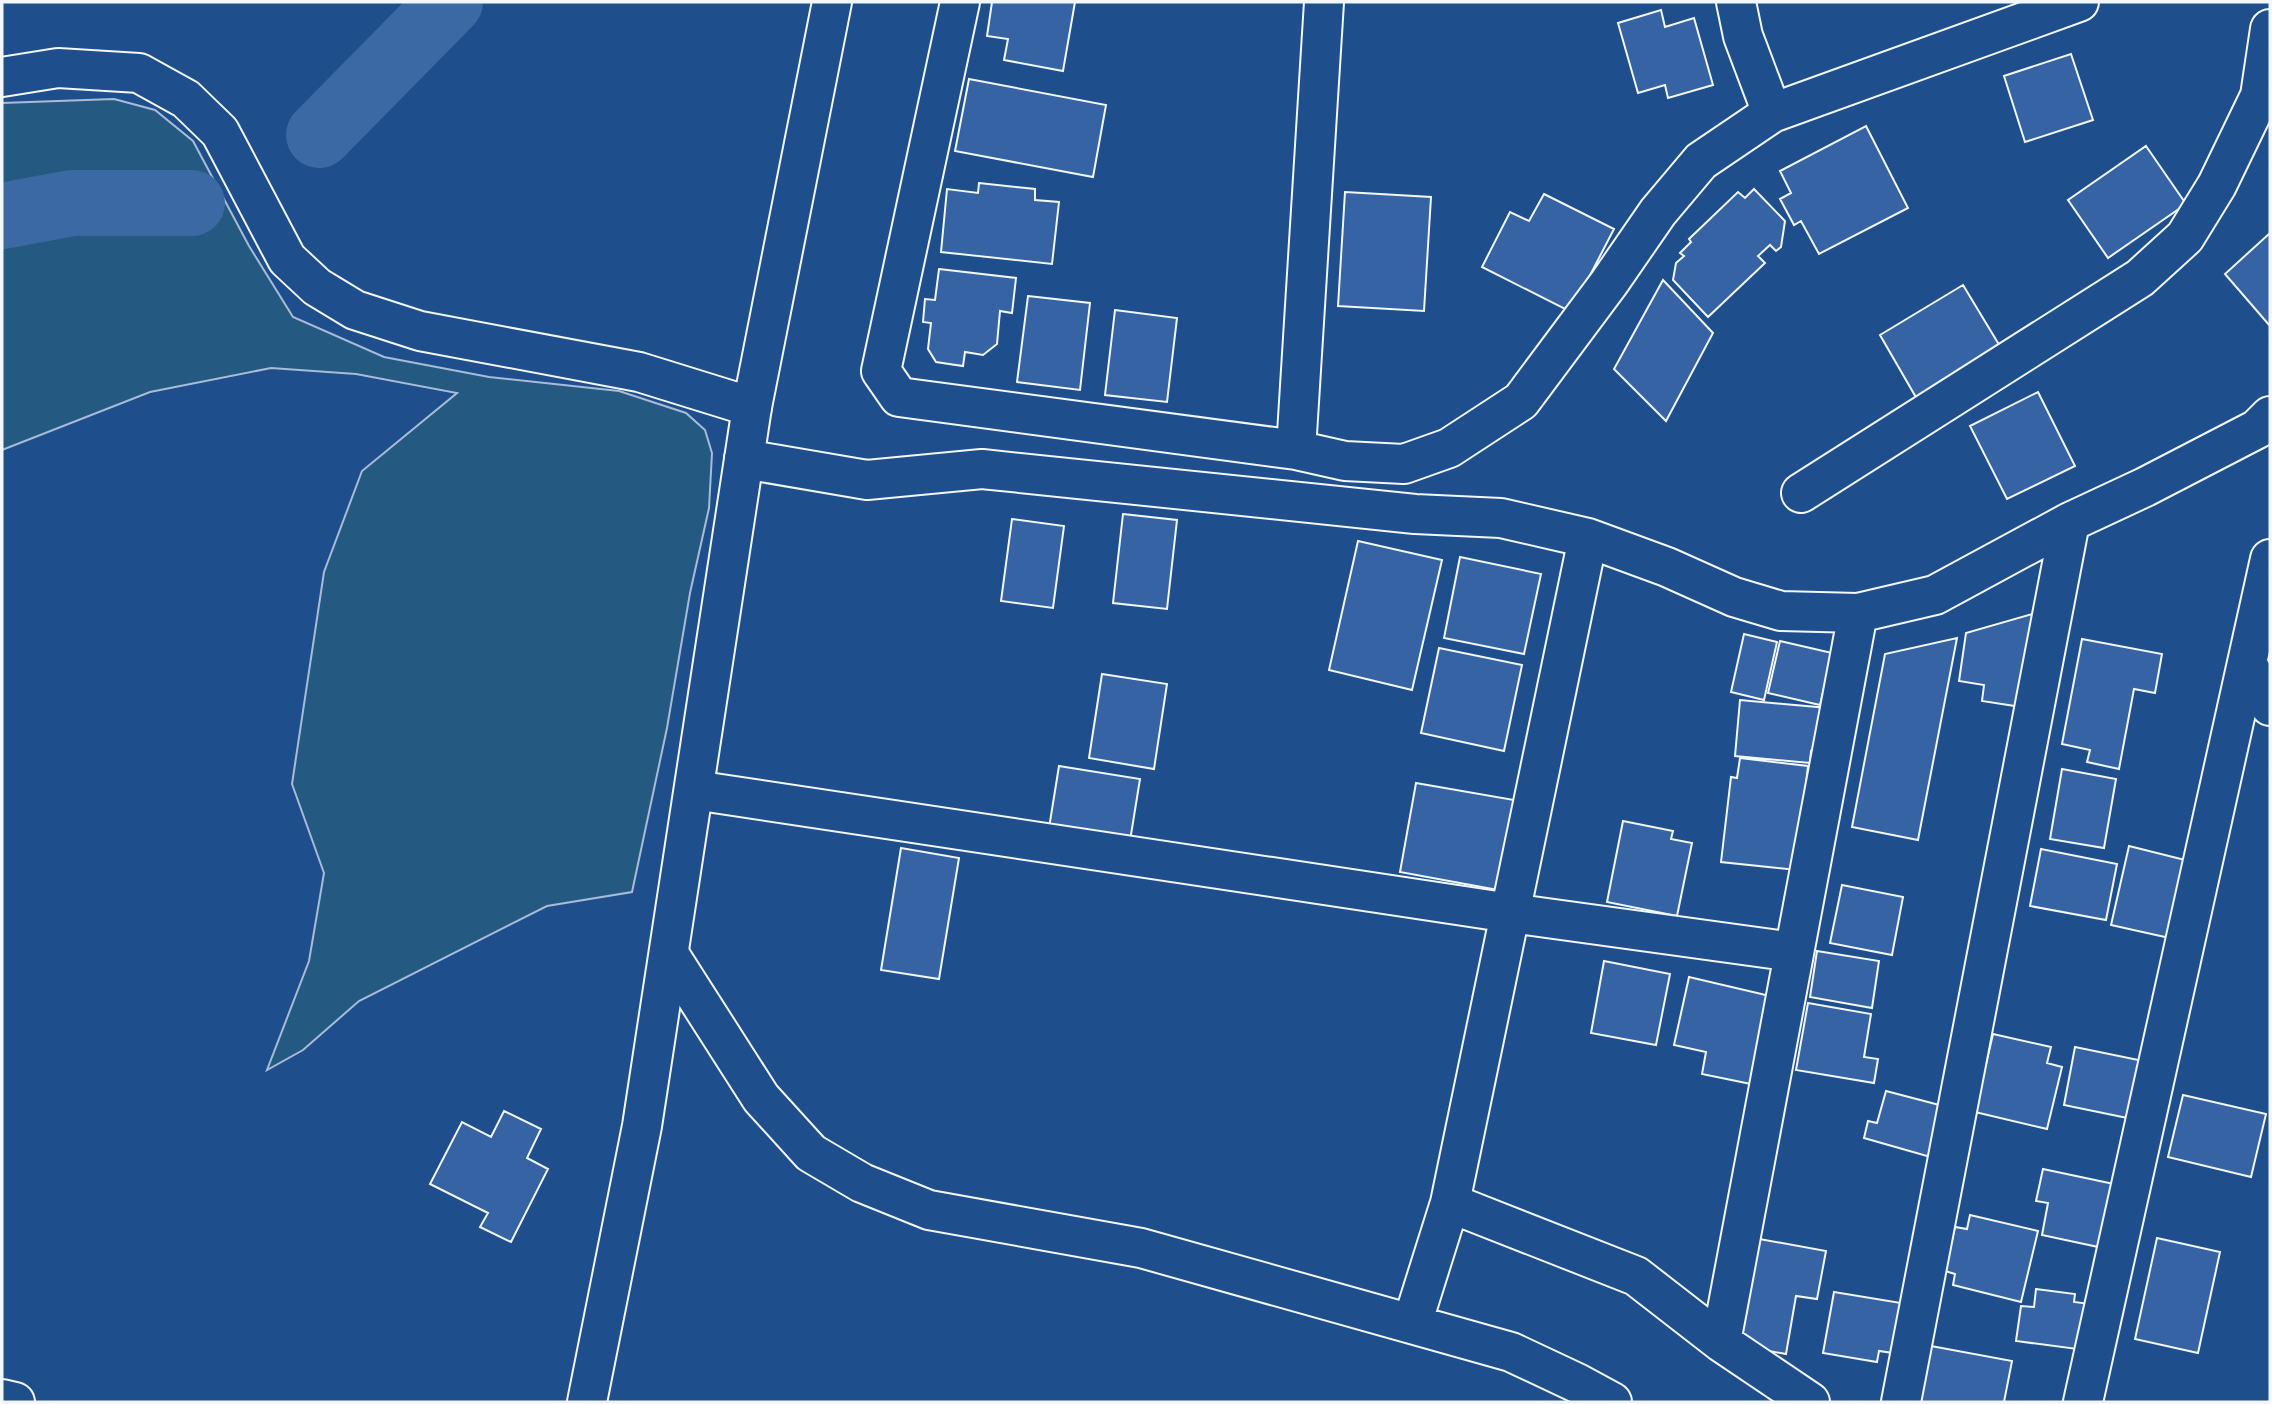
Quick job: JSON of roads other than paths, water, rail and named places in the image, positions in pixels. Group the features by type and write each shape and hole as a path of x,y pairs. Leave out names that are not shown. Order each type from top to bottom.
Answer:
{"street":[{"path":"587,1402 642,1126 752,407 832,2"},
{"path":"960,2 881,372 899,397 1296,450 1345,461 1404,464 1450,448 1521,401 1658,212 1701,161 1772,113 2076,2"},
{"path":"1296,450 1324,2"},
{"path":"1736,2 1743,36 1772,113"},
{"path":"1801,493 2140,278 2185,237 2217,185 2260,96 2270,29"},
{"path":"2,77 58,68 139,73 186,99 220,132 287,259 317,287 355,310 421,331 639,372 752,407"},
{"path":"744,458 867,480 982,469 1415,514 1501,517 1588,538 1667,567 1734,597 1781,611 1858,613 1935,595 2070,522 2257,429 2270,416"},
{"path":"1901,1402 2070,522"},
{"path":"1412,1325 1450,1203 1588,538"},
{"path":"2083,1402 2270,559"},
{"path":"1721,1342 1858,613"},
{"path":"2247,663 2270,706"},
{"path":"694,790 1510,913 1794,952"},
{"path":"669,954 761,1098 811,1153 862,1183 929,1210 1141,1248 1511,1352 1612,1402"},
{"path":"1450,1203 1636,1276 1721,1342 1810,1402"},
{"path":"2,1399 15,1402"}],"waterway":[{"path":"319,135 450,2"},
{"path":"2,216 72,203 192,203"}]}
